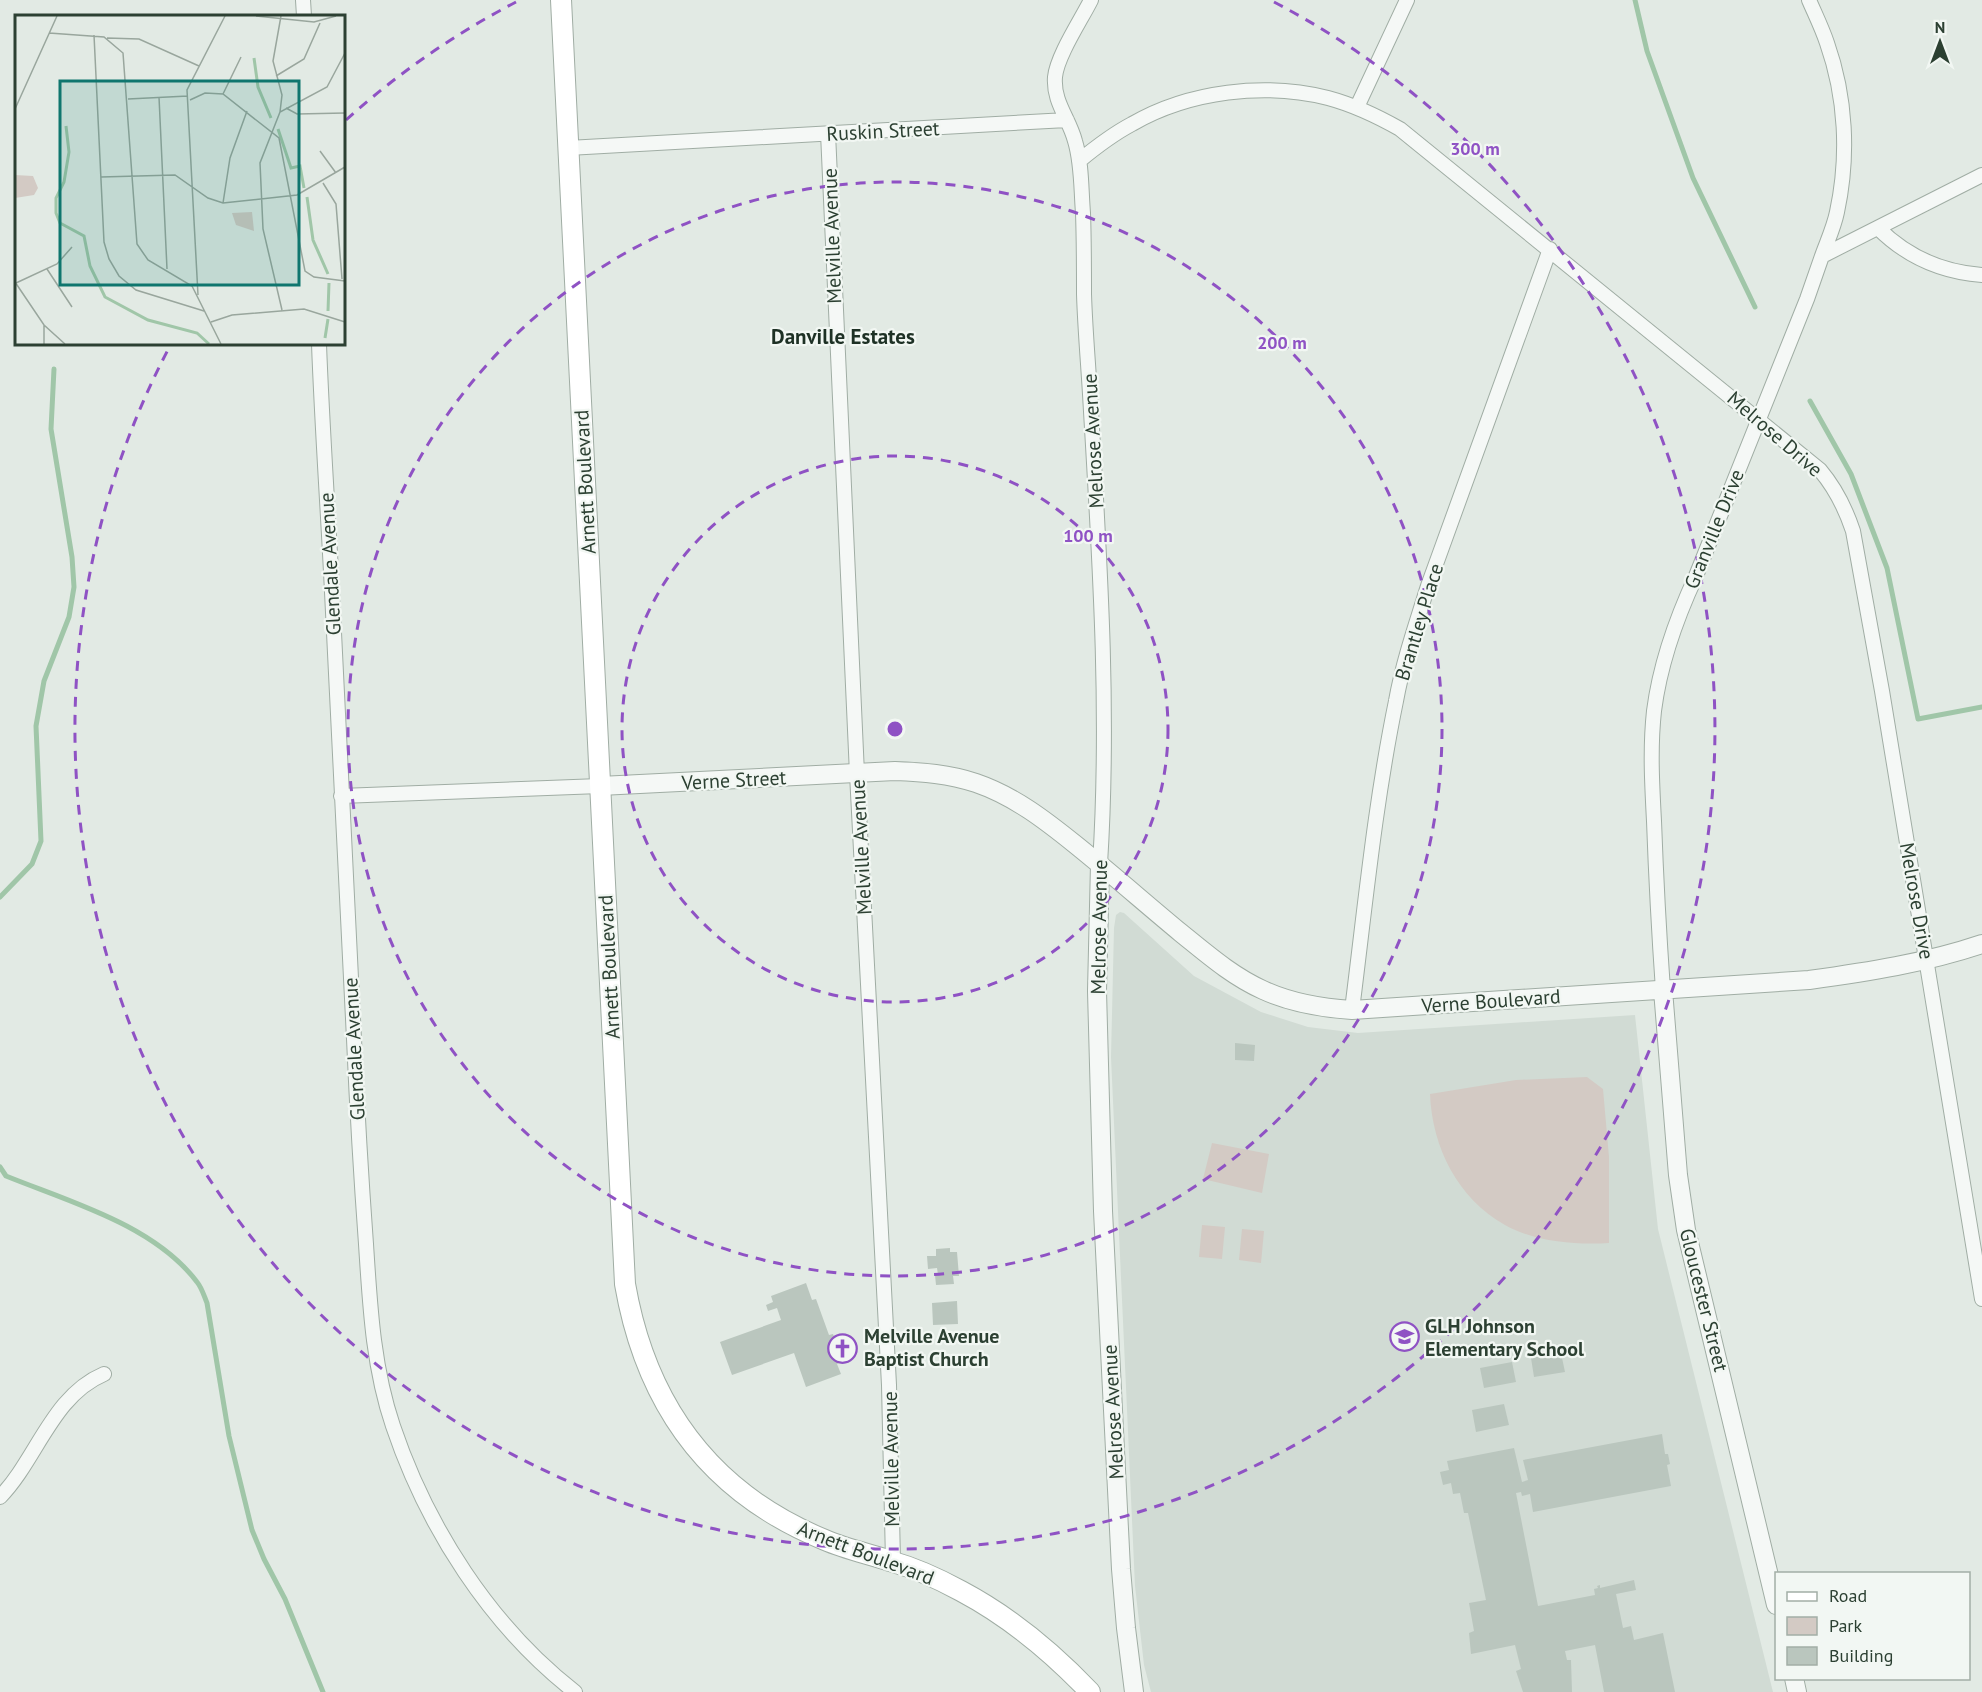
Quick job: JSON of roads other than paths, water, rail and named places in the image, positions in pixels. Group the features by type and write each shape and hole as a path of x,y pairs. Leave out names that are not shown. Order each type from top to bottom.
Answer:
{"main road":[{"name":"Arnett Boulevard","path":"561,0 625,1284 640,1348 653,1381 676,1422 707,1461 733,1486 762,1508 794,1527 827,1541 893,1561 961,1591 1000,1614 1037,1641 1090,1692"}],"street":[{"path":"303,0 304,15"},
{"path":"1079,161 1075,141 1058,104 1055,76 1060,58 1091,0"},
{"path":"1357,107 1407,0"},
{"name":"Granville Drive","path":"1663,990 1657,916 1651,752 1656,700 1668,645 1822,256 1837,214 1843,178 1843,113 1837,77 1827,42 1809,0"},
{"name":"Melrose Drive","path":"1079,161 1105,140 1133,123 1170,106 1202,97 1245,91 1295,92 1357,107 1400,129 1821,470 1835,488 1846,508 1852,531 1878,668 1982,1299"},
{"name":"Ruskin Street","path":"568,148 1067,120"},
{"name":"Melville Avenue","path":"828,134 857,774 889,1385 893,1561"},
{"name":"Melrose Avenue","path":"1079,161 1103,674 1104,792 1097,991 1103,1211 1121,1569 1134,1692"},
{"path":"1822,256 1982,175"},
{"path":"1878,228 1904,250 1921,260 1944,269 1982,275"},
{"name":"Brantley Place","path":"1352,1010 1382,777 1396,700 1412,636 1550,249"},
{"name":"Glendale Avenue","path":"319,345 360,1157 372,1336 380,1381 392,1425 410,1472 437,1527 464,1571 529,1651 575,1692"},
{"name":"Verne Street","path":"341,796 920,772 952,776 977,783 1006,796 1034,812 1100,864"},
{"name":"Verne Boulevard","path":"1100,864 1229,972 1264,991 1294,1002 1326,1008 1352,1010 1809,980 1871,971 1982,944"},
{"name":"Gloucester Street","path":"1663,990 1678,1175 1686,1230 1775,1601"},
{"path":"0,1497 20,1473 65,1402 79,1388 104,1374"}],"waterway":[{"path":"1635,0 1647,51 1693,178 1755,307"},
{"path":"0,897 32,864 41,841 36,726 44,681 69,617 74,587 72,557 51,429 54,369"},
{"path":"1810,401 1851,474 1887,568 1918,719 1982,707"},
{"path":"0,1167 6,1176 83,1206 135,1230 179,1262 199,1284 207,1303 229,1436 252,1530 285,1599 323,1692"}],"place":[{"name":"GLH Johnson Elementary School","path":"1404,1337"},
{"name":"Melville Avenue Baptist Church","path":"843,1348"}],"district":[{"name":"Danville Estates","path":"843,336"}]}
